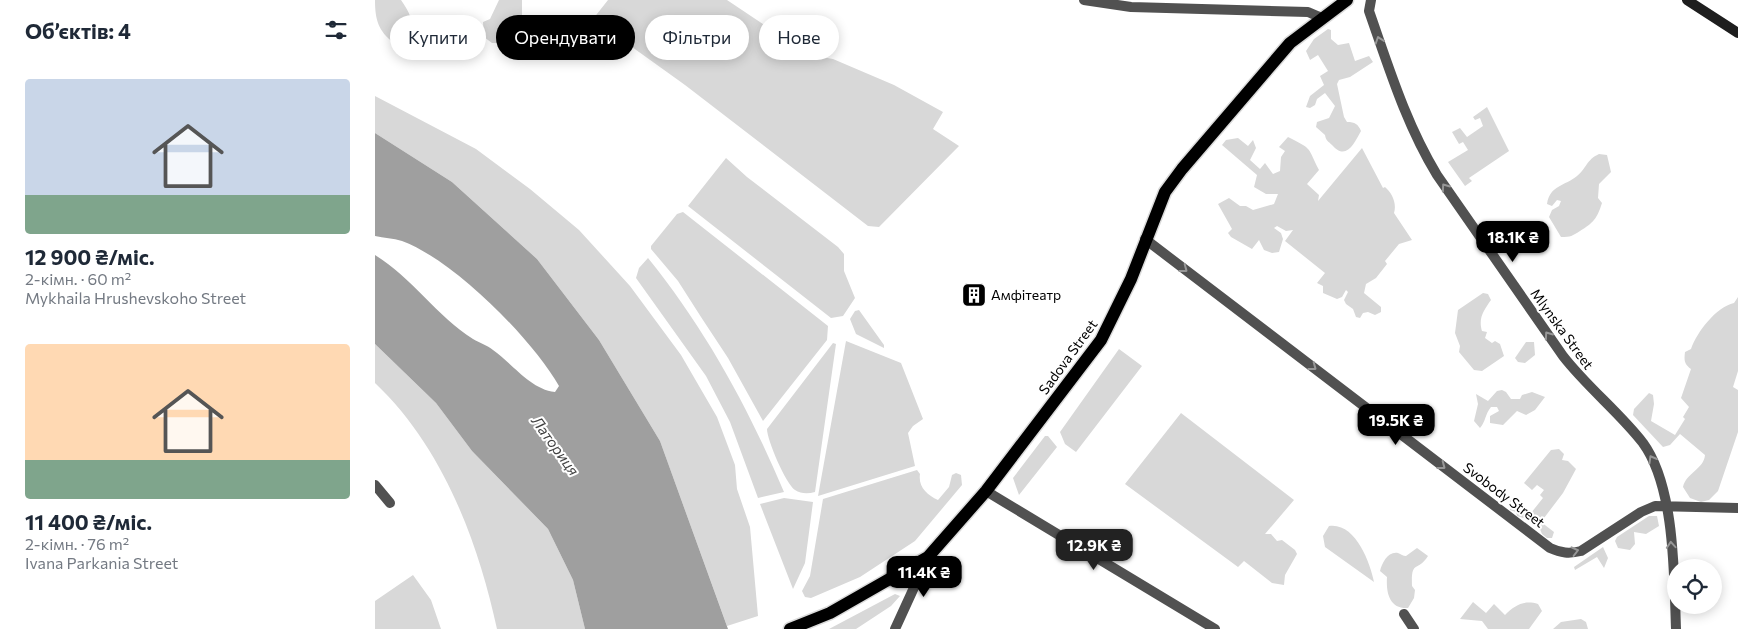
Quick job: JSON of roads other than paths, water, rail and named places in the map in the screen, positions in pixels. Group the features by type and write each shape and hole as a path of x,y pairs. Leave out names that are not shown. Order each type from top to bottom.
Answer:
{"main road":[{"name":"Sadova Street","path":"790,629 830,613 928,557 986,491 1101,340 1131,279 1145,239 1165,192 1182,169 1290,43 1347,0"}],"street":[{"path":"1084,0 1131,7 1308,12 1323,18"},
{"name":"Mlynska Street","path":"1371,0 1369,11 1405,115 1437,175 1563,356 1581,379 1642,443 1655,464 1668,505 1677,629"},
{"path":"1692,1 1738,33"},
{"name":"Svobody Street","path":"1145,239 1550,548 1571,554 1581,551 1641,512 1655,506 1738,508"},
{"path":"375,485 390,504"},
{"path":"986,491 1215,629"},
{"path":"895,629 928,557"},
{"path":"1404,614 1414,629"}],"water":[{"name":"Латориця","path":"375,133 452,182 537,259 599,340 660,441 728,629 585,629 573,580 548,529 472,451 436,403 375,344 375,255 401,275 460,330 491,348 530,381 546,390 555,392 559,386 547,367 511,324 490,303 445,265 423,251 402,241 375,236"}],"place":[{"name":"Амфітеатр","path":"974,295"}]}
